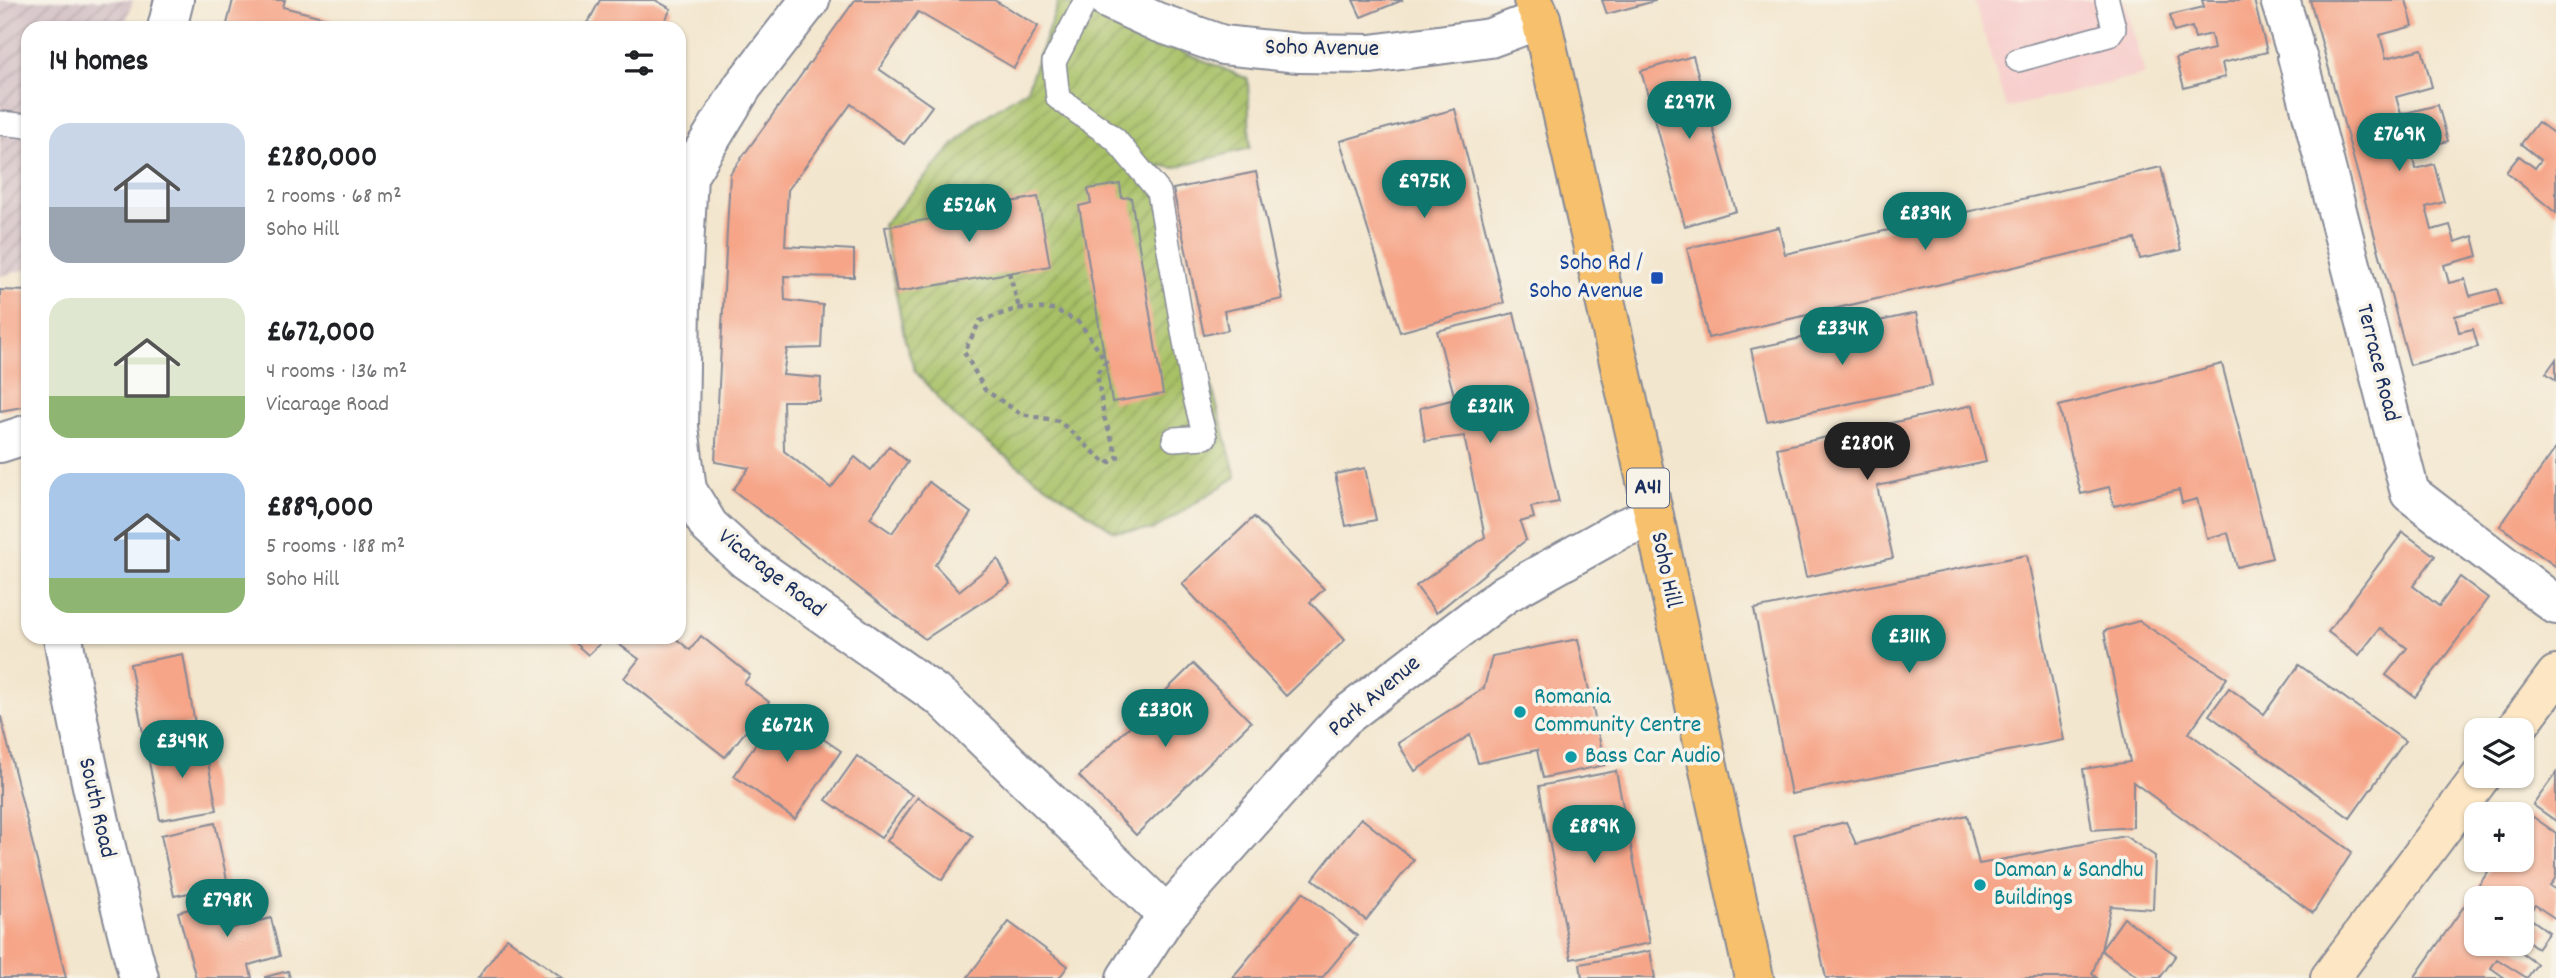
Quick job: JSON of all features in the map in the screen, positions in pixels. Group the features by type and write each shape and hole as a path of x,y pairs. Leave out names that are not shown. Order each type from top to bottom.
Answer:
{"highway":[{"name":"Soho Hill","path":"1537,9 1654,516 1754,978"}],"main road":[{"path":"2524,718 2556,676"},
{"path":"2330,978 2472,788"}],"street":[{"path":"169,21 174,0"},
{"name":"Vicarage Road","path":"686,212 688,176 743,86 810,0"},
{"name":"Soho Avenue","path":"1108,0 1157,22 1223,45 1299,52 1370,54 1490,38 1537,9"},
{"name":"Terrace Road","path":"2280,0 2410,493 2556,605"},
{"path":"0,443 21,436"},
{"name":"Vicarage Road","path":"686,482 687,490 709,526 746,561 943,699 1167,915"},
{"name":"Park Avenue","path":"1126,978 1167,915 1343,718 1505,594 1621,530 1654,516"},
{"name":"South Road","path":"64,644 79,735 139,978"}],"lane":[{"path":"1086,0 1054,62 1058,98 1115,139 1158,192 1194,394 1205,437 1174,439"},
{"path":"2018,60 2109,35 2114,28 2107,0"},
{"path":"0,123 21,125"}],"path":[{"path":"1009,272 1018,308"},
{"path":"1018,308 1054,309 1080,323 1106,362 1097,373 1104,417 1118,457 1107,464 1059,421 1021,414 985,390 964,352 980,321 1018,308"}],"shaded area":[{"path":"0,0 133,0 126,21 21,21 21,271 0,276"},
{"path":"1974,0 2124,0 2145,75 2006,108"}],"green space":[{"path":"1059,0 1248,79 1250,148 1173,168 1160,165 1202,350 1236,477 1153,530 1114,531 1029,474 955,417 915,371 905,341 883,225 977,122 1027,89"}],"building":[{"path":"233,0 285,0 283,7 338,21 228,21"},
{"path":"600,0 655,0 671,9 665,21 589,21"},
{"path":"855,0 994,0 1038,26 1014,68 918,12 879,69 932,106 904,144 851,104 788,190 785,246 854,250 854,277 784,276 785,300 823,305 821,348 787,349 783,375 821,378 820,401 783,401 784,451 831,488 855,457 871,470 889,446 908,462 870,518 892,533 929,482 971,513 935,565 959,591 998,559 1010,584 925,639 733,490 749,468 715,462 730,174"},
{"path":"1353,0 1403,0 1361,17"},
{"path":"1602,0 1655,0 1655,1 1607,14"},
{"path":"2202,0 2254,0 2267,52 2222,63 2225,77 2184,88 2176,58 2214,49 2211,34 2195,38 2192,27 2174,32 2170,15 2204,7"},
{"path":"2310,0 2406,0 2413,26 2380,35 2386,58 2422,49 2432,87 2396,97 2401,114 2438,105 2448,141 2411,151 2416,169 2434,164 2444,202 2426,207 2432,230 2450,225 2455,242 2473,236 2478,256 2444,265 2449,283 2465,279 2470,296 2497,289 2501,304 2455,316 2459,332 2473,329 2478,347 2410,365"},
{"path":"1693,56 1736,211 1685,226 1641,71"},
{"path":"1455,109 1504,303 1400,332 1340,141"},
{"path":"2538,122 2556,135 2556,213 2506,172 2519,156 2535,168 2541,160 2521,144"},
{"path":"2161,167 2181,250 2140,259 2135,239 1708,338 1687,248 1779,227 1785,254"},
{"path":"1256,172 1283,299 1224,311 1228,330 1204,335 1173,189"},
{"path":"1120,184 1122,198 1131,197 1163,394 1112,402 1079,206 1091,203 1088,189"},
{"path":"993,196 1000,201 1009,199 1010,202 1038,197 1050,266 897,292 885,227 965,213 965,207 973,206 980,197"},
{"path":"0,290 21,291 21,407 0,411"},
{"path":"1514,313 1559,502 1531,507 1534,518 1520,522 1526,540 1436,613 1416,586 1485,537 1464,436 1425,441 1420,408 1455,399 1437,331"},
{"path":"1916,313 1932,386 1767,421 1751,349"},
{"path":"2556,359 2556,380 2546,373"},
{"path":"2222,364 2272,558 2237,567 2228,533 2207,538 2197,499 2182,503 2179,490 2114,506 2109,487 2081,494 2059,406"},
{"path":"1973,405 1986,462 1877,486 1893,558 1806,577 1777,448"},
{"path":"2556,448 2556,565 2555,566 2500,526"},
{"path":"1365,468 1376,520 1346,526 1335,474"},
{"path":"1254,517 1324,589 1310,602 1345,640 1286,696 1182,584"},
{"path":"2403,532 2435,556 2413,586 2439,606 2460,577 2488,598 2415,697 2386,675 2407,648 2380,628 2359,655 2328,632"},
{"path":"2027,555 2064,740 1791,794 1754,609"},
{"path":"2139,621 2227,678 2189,733 2352,852 2313,913 2133,782 2133,827 2092,830 2083,769 2130,762 2104,631"},
{"path":"701,636 750,675 744,683 769,702 725,757 624,678 639,659 619,644 683,644 690,650"},
{"name":"Romania Community Centre","path":"1578,639 1605,765 1543,778 1537,750 1478,763 1470,735 1415,771 1398,743 1484,688 1492,656"},
{"path":"576,644 600,644 588,655"},
{"path":"183,654 195,724 143,733 130,664"},
{"path":"1193,664 1251,722 1136,835 1079,776"},
{"path":"2299,665 2405,741 2350,818 2209,715 2229,688 2264,714"},
{"path":"779,709 841,751 795,819 734,776"},
{"path":"1,717 66,978 0,978"},
{"path":"204,741 217,810 160,820 147,751"},
{"path":"857,756 912,795 881,838 826,800"},
{"path":"1616,771 1650,943 1571,959 1539,786"},
{"path":"2556,773 2556,821 2534,804"},
{"path":"918,797 973,836 942,880 887,841"},
{"name":"Daman & Sandhu Buildings","path":"1967,815 1979,864 2125,836 2155,856 2153,909 2111,906 2101,950 2092,974 2097,978 1826,978 1794,834 1846,822 1856,844"},
{"path":"1361,818 1414,860 1366,920 1313,879"},
{"path":"2534,818 2556,833 2556,877 2550,886 2556,890 2556,919 2534,906 2534,886 2478,886 2488,872 2534,872"},
{"path":"215,823 228,885 174,896 161,835"},
{"path":"259,891 263,904 224,912 229,929 271,918 280,956 249,965 252,978 196,978 178,912"},
{"path":"1303,892 1357,936 1322,978 1232,978"},
{"path":"2464,906 2464,956 2526,956 2537,964 2527,978 2497,959 2491,968 2505,978 2414,978"},
{"path":"2124,918 2176,955 2160,978 2139,978 2101,950"},
{"path":"2534,921 2549,932 2537,948 2534,946"},
{"path":"1009,922 1068,966 1059,978 967,978"},
{"path":"507,938 563,978 478,978"},
{"path":"1650,951 1655,978 1582,978 1580,964"},
{"path":"288,971 290,978 265,978 265,977"}],"place":[{"name":"Soho Rd / Soho Avenue","path":"1657,278"},
{"name":"Romania Community Centre","path":"1520,712"},
{"name":"Bass Car Audio","path":"1571,757"},
{"name":"Daman & Sandhu Buildings","path":"1980,885"}]}
